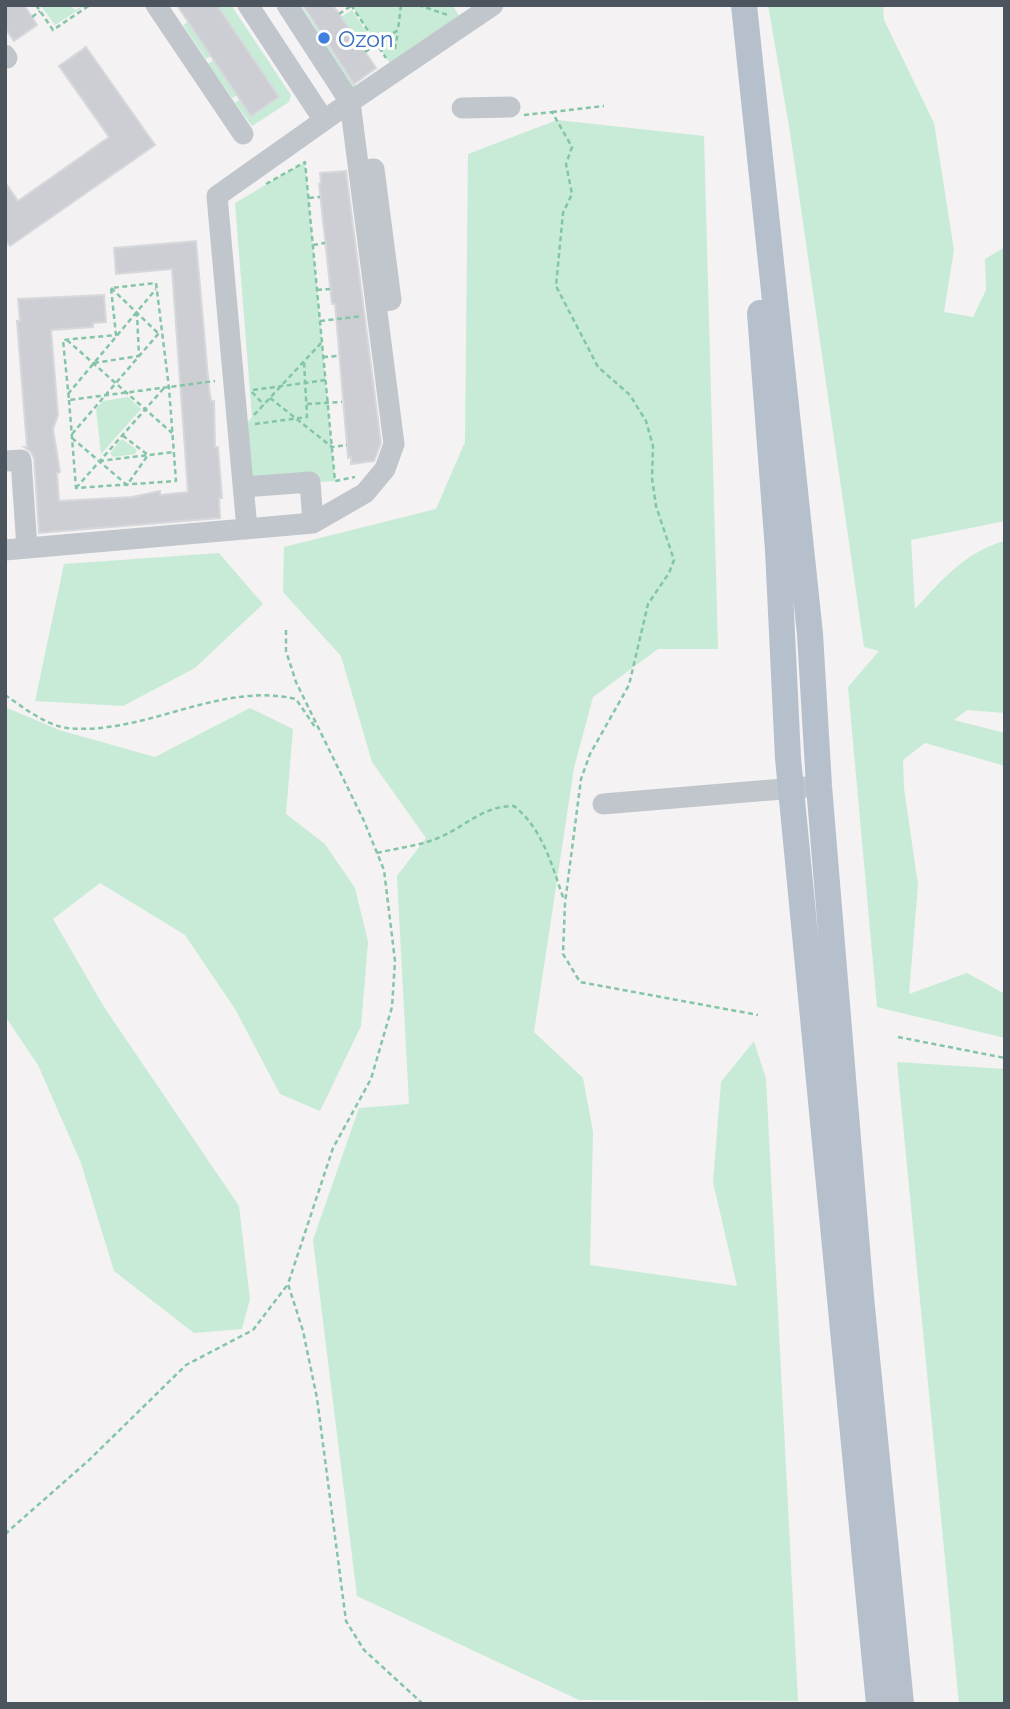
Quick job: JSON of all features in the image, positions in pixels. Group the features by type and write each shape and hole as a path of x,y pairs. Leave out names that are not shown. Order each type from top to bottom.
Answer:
{"main road":[{"path":"729,5 754,226 778,550 791,788 879,1704"},
{"path":"744,5 809,621 819,786 861,1297 901,1704"}],"street":[{"path":"156,5 243,134"},
{"path":"248,5 323,120"},
{"path":"5,550 313,523 365,493 392,457 394,444 350,102 286,5"},
{"path":"247,529 244,487 245,383 217,196 394,69 492,5"},
{"path":"462,108 510,107"},
{"path":"5,461 21,460 27,548"},
{"path":"244,487 310,482 313,523"},
{"path":"603,804 819,786"}],"path":[{"path":"36,5 53,30 90,5"},
{"path":"394,69 401,5"},
{"path":"418,5 453,17"},
{"path":"426,9 432,5"},
{"path":"339,14 351,6 394,69"},
{"path":"32,18 40,11"},
{"path":"365,52 398,30"},
{"path":"552,112 604,106"},
{"path":"558,120 572,147 566,164 572,194 563,214 556,286 598,367 630,395 646,421 653,446 652,478 656,506 674,560 669,573 648,604 633,675 618,708 590,754 581,779 565,903 563,954 580,982 758,1015"},
{"path":"258,189 305,162 335,481 383,472"},
{"path":"308,198 320,197"},
{"path":"313,245 325,243"},
{"path":"76,488 176,481 156,283 111,288"},
{"path":"111,288 163,337"},
{"path":"111,288 116,335"},
{"path":"68,394 157,289"},
{"path":"317,290 330,289"},
{"path":"320,321 377,308"},
{"path":"136,312 139,355"},
{"path":"72,436 103,396 159,333"},
{"path":"76,488 63,340 116,335"},
{"path":"67,340 172,433"},
{"path":"252,418 322,342"},
{"path":"94,363 139,355"},
{"path":"323,357 337,356"},
{"path":"245,426 307,417 304,361"},
{"path":"69,400 167,388 245,383 281,386 326,380"},
{"path":"245,383 264,405"},
{"path":"76,488 145,408 167,388"},
{"path":"270,398 332,447 346,445"},
{"path":"307,404 342,402"},
{"path":"122,435 148,455"},
{"path":"72,436 127,485"},
{"path":"99,461 174,452"},
{"path":"127,485 148,455"},
{"path":"5,1534 88,1461 186,1365 253,1329 288,1284 333,1148 371,1079 392,1007 395,961 384,870 296,682 286,651 286,630"},
{"path":"5,695 47,721 66,728 112,725 193,705 273,693 296,699 321,735"},
{"path":"377,853 437,839 487,810 514,806 528,817 538,833 565,903"},
{"path":"898,1037 1005,1058"},
{"path":"288,1284 303,1331 317,1398 346,1620 363,1650 422,1704"}],"green space":[{"path":"40,5 70,5 75,10 86,5 55,25"},
{"path":"217,5 231,5 291,95 289,102 252,126 235,103 240,99 252,116 278,97"},
{"path":"290,5 301,5 356,86 349,90"},
{"path":"351,5 452,5 465,24 395,71"},
{"path":"768,5 883,5 884,20 934,123 954,250 944,312 973,317 986,290 985,259 1005,247 1005,521 911,540 915,609 966,560 1005,541 1005,713 967,710 954,720 1005,733 1005,766 925,743 903,760 904,788 918,885 909,994 967,973 1005,994 1005,1038 877,1007 848,687 879,651 864,647 790,132"},
{"path":"352,10 371,39 371,43 363,49 341,17"},
{"path":"188,22 211,56 206,59 183,25"},
{"path":"214,60 237,95 232,98 208,64"},
{"path":"557,120 704,136 718,649 658,649 593,697 574,768 534,1032 583,1078 593,1132 590,1265 737,1286 713,1182 721,1082 754,1041 766,1079 798,1701 579,1700 357,1596 313,1240 359,1108 409,1104 397,876 426,838 372,762 341,656 283,592 284,547 436,509 465,442 468,154"},
{"path":"305,162 335,481 244,487 245,425 252,417 235,203"},
{"path":"128,397 141,409 101,454 96,409 103,401"},
{"path":"122,439 137,450 135,454 113,457 110,453"},
{"path":"219,553 263,604 195,668 123,706 35,701 64,564"},
{"path":"5,707 59,730 155,757 250,708 293,729 286,814 325,844 355,888 368,942 361,1026 320,1111 280,1094 235,1009 185,935 100,883 53,919 104,1007 239,1206 250,1299 242,1329 194,1333 114,1271 81,1163 38,1065 5,1016"},
{"path":"897,1062 1005,1069 1005,1704 959,1704"}],"building":[{"path":"5,5 24,5 37,25 14,41 5,28"},
{"path":"177,5 217,5 279,97 251,116"},
{"path":"303,5 333,5 376,68 354,84"},
{"path":"86,47 155,145 10,246 5,240 5,182 18,201 109,137 59,66"},
{"path":"346,171 381,443 374,461 351,464 351,457 348,458 335,304 332,304 319,184 320,173"},
{"path":"196,241 209,388 211,401 214,401 215,447 218,447 222,498 219,498 220,518 39,533 34,458 24,447 27,447 17,321 20,321 18,299 104,295 106,322 93,323 93,327 51,330 58,415 53,429 60,472 57,473 59,501 132,497 160,491 160,495 188,492 172,269 116,274 114,248"}],"place":[{"name":"Ozon","path":"324,38"}]}
